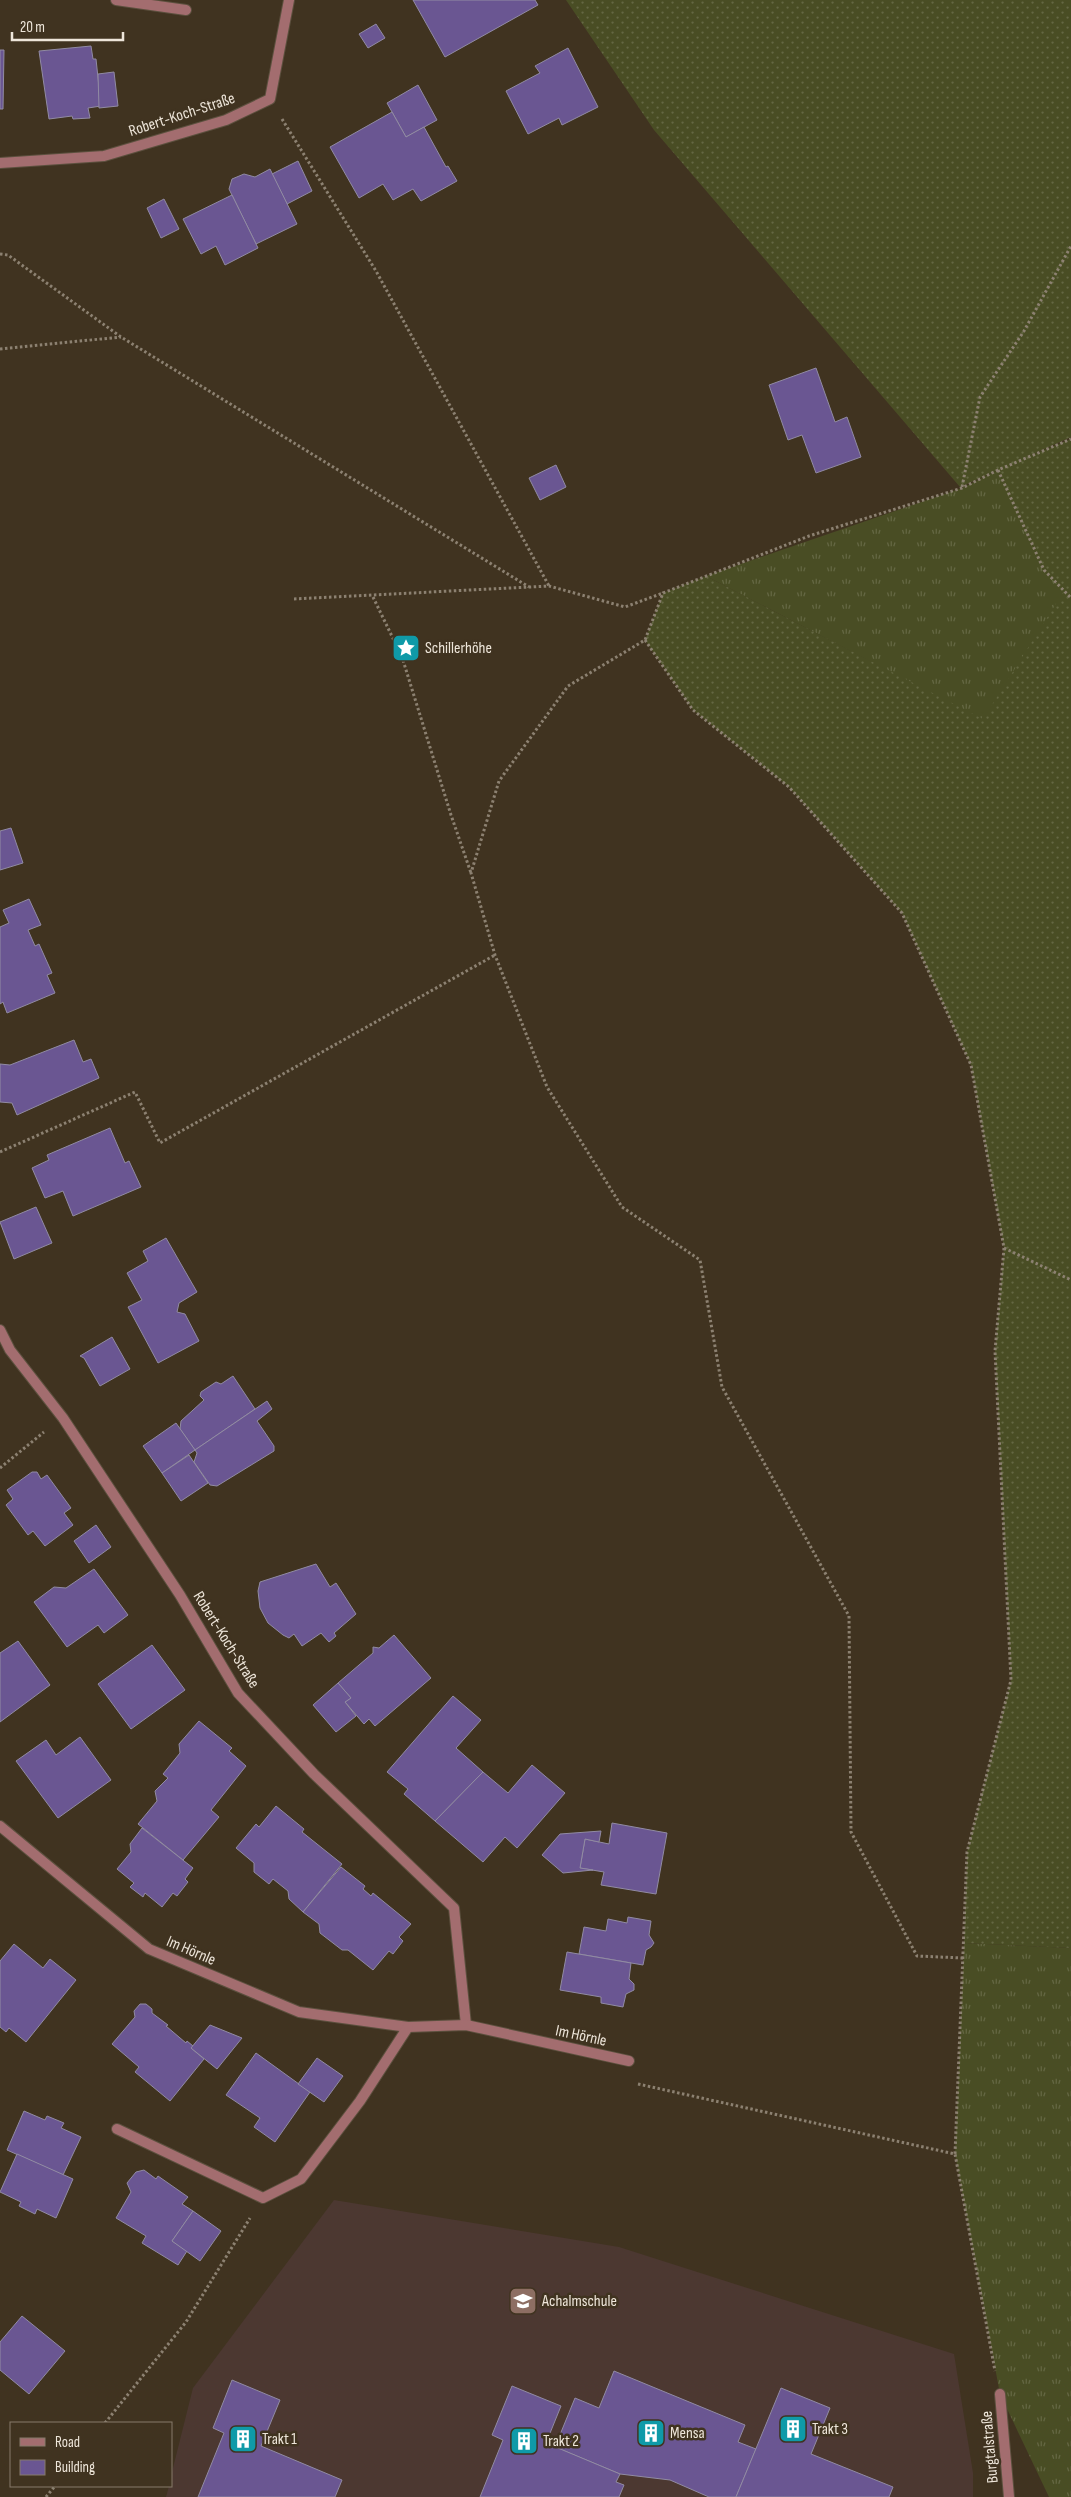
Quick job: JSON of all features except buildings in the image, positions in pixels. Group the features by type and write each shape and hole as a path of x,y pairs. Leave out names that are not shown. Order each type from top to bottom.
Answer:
{"street":[{"path":"116,0 186,10"},
{"path":"270,99 289,0"},
{"name":"Robert-Koch-Straße","path":"0,162 104,156 226,120 270,99"},
{"name":"Robert-Koch-Straße","path":"0,1330 10,1350 63,1418 180,1595 238,1693 314,1774 454,1908 466,2025"},
{"name":"Im Hörnle","path":"0,1826 149,1949 300,2012 408,2027 466,2025 629,2061"},
{"path":"117,2130 263,2198 301,2179 360,2101 408,2027"},
{"name":"Burgtalstraße","path":"1000,2394 1009,2497"}],"path":[{"path":"270,99 376,271 549,586"},
{"path":"962,488 980,397 1024,331 1071,246"},
{"path":"0,254 8,255 120,338 529,588"},
{"path":"0,350 120,338"},
{"path":"294,599 372,597 549,586 625,607 809,536 962,488 998,470 1071,439"},
{"path":"998,470 1044,570 1071,598"},
{"path":"471,873 499,781 568,686 644,640 663,593"},
{"path":"372,597 402,657 471,873 495,955 546,1087 622,1207 700,1260 722,1387 849,1616 851,1832 916,1956 963,1958"},
{"path":"644,640 693,710 789,787 902,913 971,1065 1004,1248 995,1351 1011,1680 967,1852 955,2154 1000,2394"},
{"path":"0,1152 134,1092 160,1143 495,955"},
{"path":"1004,1248 1071,1280"},
{"path":"0,1468 63,1418"},
{"path":"629,2061 631,2083 955,2154"},
{"path":"106,2422 186,2322 263,2198"},
{"path":"46,2497 54,2487"}],"shaded area":[{"name":"Achalmschule","path":"334,2200 619,2247 954,2354 973,2473 973,2497 166,2497 169,2487 172,2487 172,2472 193,2388"}],"green space":[{"path":"566,0 1071,0 1071,437 1022,459 1071,439 1071,1948 964,1943 967,1852 1011,1680 995,1351 1004,1248 971,1065 902,913 789,787 693,710 645,640 663,593 706,576 983,719 1064,591 1044,570 998,470 960,487 654,130"},
{"path":"998,470 1044,570 1065,591 983,720 706,576 962,488"},
{"path":"964,1943 1071,1948 1071,2497 1049,2497 1000,2394 955,2154"}],"place":[{"name":"Schillerhöhe","path":"406,648"},
{"name":"Achalmschule","path":"523,2301"},
{"name":"Trakt 3","path":"793,2429"},
{"name":"Mensa","path":"651,2433"},
{"name":"Trakt 1","path":"243,2439"},
{"name":"Trakt 2","path":"524,2441"}]}
